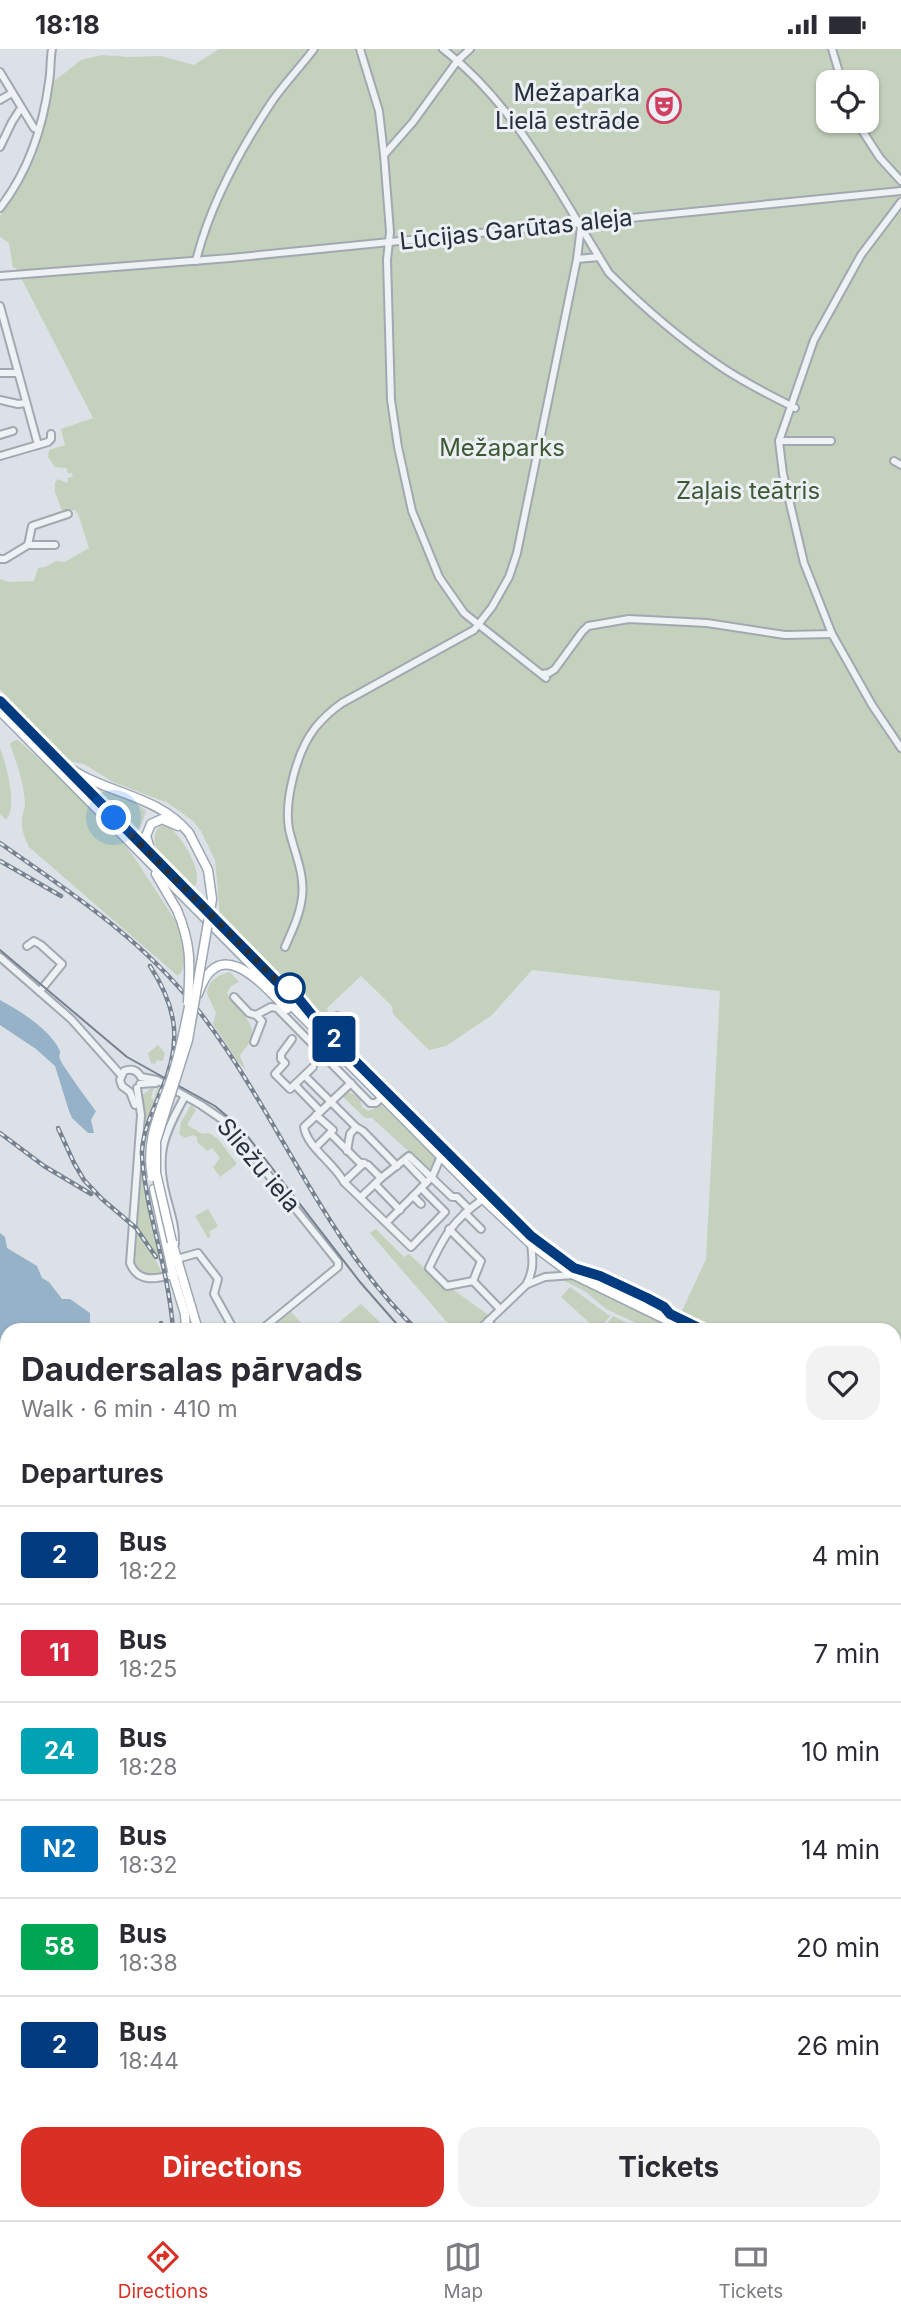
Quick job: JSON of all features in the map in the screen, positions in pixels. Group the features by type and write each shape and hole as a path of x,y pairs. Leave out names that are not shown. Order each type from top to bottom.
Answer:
{"main road":[{"path":"0,701 483,1199 574,1268 674,1323"},
{"path":"0,711 137,849 324,1030 531,1244 574,1275 687,1323"},
{"path":"47,751 89,781 166,811 180,822 208,870 212,899 196,1000 183,1061 161,1122 155,1152 158,1188 186,1323"},
{"path":"156,859 147,844 146,836 151,824 157,820 167,820 188,835 200,859 208,895 177,1060 154,1124 149,1152 149,1163 177,1259 177,1274 195,1323"},
{"path":"137,849 161,881 177,910 186,935 191,959 188,1010"},
{"path":"196,1000 206,978 219,967 235,966 255,977 298,1019 326,1040"}],"street":[{"path":"0,208 8,198 35,144 49,82 52,49"},
{"path":"196,261 214,209 256,127 314,49"},
{"path":"360,49 379,111 384,156 389,241 387,260 391,400 405,484 412,511 439,577 464,613 544,676 555,669 586,628 593,624 620,620 676,620 785,635 832,634"},
{"path":"443,49 458,60 506,111 609,273 665,325 719,366 792,407"},
{"path":"384,156 413,122 458,60 470,49"},
{"path":"832,49 838,70"},
{"path":"0,72 34,128 39,130"},
{"path":"0,100 12,93"},
{"path":"0,147 21,108"},
{"path":"864,133 880,158 901,181"},
{"path":"0,191 8,198"},
{"name":"Lūcijas Garūtas aleja","path":"0,276 196,261 580,225 901,191"},
{"path":"901,202 861,255 814,339 779,442 783,474 804,563 832,634 872,705 901,748"},
{"path":"285,947 297,919 302,898 300,865 290,834 287,807 306,740 325,716 342,703 479,626 509,577 517,553 577,259 580,225"},
{"path":"577,259 599,257"},
{"path":"0,306 38,445"},
{"path":"2,346 10,344"},
{"path":"0,373 18,373"},
{"path":"0,400 26,403"},
{"path":"0,435 13,431"},
{"path":"0,456 50,440 51,434"},
{"path":"779,442 831,441"},
{"path":"28,545 32,526 68,514"},
{"path":"0,559 5,559 28,545 55,545"},
{"path":"27,946 34,941 62,964 40,991"},
{"path":"0,957 71,1019 124,1073"},
{"path":"234,997 249,1013 256,1014 276,1008 372,1104 382,1097"},
{"path":"254,1042 262,1021 256,1014"},
{"path":"324,1030 337,1016"},
{"path":"292,1039 281,1053 281,1059 285,1063 275,1074 290,1089 313,1067"},
{"path":"124,1073 135,1070 139,1083 140,1110 130,1263 134,1271 144,1278 177,1274"},
{"path":"124,1073 122,1086 128,1090 135,1102 139,1119"},
{"path":"305,1076 397,1166"},
{"path":"128,1090 139,1083"},
{"name":"Sliežu iela","path":"139,1083 161,1084 221,1118 237,1133 338,1262 338,1266 269,1323"},
{"path":"351,1083 304,1127 306,1137 338,1169 344,1182 411,1247 445,1212 407,1163"},
{"path":"295,1085 333,1131 316,1147"},
{"path":"171,1245 175,1240 176,1218 162,1177 161,1151 167,1130 185,1096"},
{"path":"347,1151 350,1133 356,1127"},
{"path":"330,1133 359,1162 368,1165 381,1178"},
{"path":"361,1197 409,1156 452,1197 457,1197 481,1229"},
{"path":"387,1222 432,1177 441,1156"},
{"path":"344,1182 364,1163"},
{"path":"375,1184 400,1210"},
{"path":"413,1196 421,1204"},
{"path":"473,1281 447,1286 429,1268 449,1229 483,1199"},
{"path":"449,1229 481,1261 473,1281"},
{"path":"488,1321 526,1285 533,1265 531,1244"},
{"path":"177,1259 198,1253 203,1258 218,1279 214,1294 230,1323"},
{"path":"526,1285 545,1277 574,1275"},
{"path":"473,1281 500,1310"}],"green space":[{"name":"Mežaparks","path":"219,49 901,49 901,1323 701,1323 682,1311 706,1259 720,991 532,970 492,1015 446,1046 429,1050 393,1014 392,1006 361,976 327,1008 329,1014 326,1020 325,1011 323,1017 318,1017 220,917 215,860 193,821 168,803 113,782 84,764 72,762 61,755 0,689 0,579 9,582 34,581 38,568 56,561 65,562 89,548 78,514 75,510 62,511 55,492 55,482 58,479 67,483 68,478 73,476 72,473 68,473 66,468 55,467 48,457 49,450 65,445 61,429 93,418 16,268 13,268 9,243 0,237 0,216 36,156 53,82 81,60 102,55 161,56 194,65"},
{"path":"18,740 116,833 138,863 180,928 187,952 183,969 178,976 29,847 22,827 25,804 23,788 10,744"},
{"path":"0,748 11,795 6,820 0,814"},
{"path":"94,789 132,800 146,811 138,835"},
{"path":"162,824 180,838 190,855 197,878 193,889 157,850 156,832"},
{"path":"230,972 239,982 231,986 227,993 252,1029 250,1042 240,1056 246,1070 213,1024 216,1013 207,994 214,979"},
{"path":"158,1045 165,1053 163,1061 151,1063 148,1053"},
{"path":"154,1086 151,1098 154,1100 158,1087 161,1088 142,1141 140,1097"},
{"path":"345,1091 356,1096 362,1107 368,1111 382,1105 436,1158 434,1166 428,1169 372,1118 365,1118 341,1095"},
{"path":"191,1105 196,1110 187,1125 218,1139 237,1164 220,1177 213,1167 220,1158 212,1148 207,1151 197,1142 197,1137 193,1135 185,1138 179,1134 181,1122"},
{"path":"141,1169 159,1261 134,1224 138,1172"},
{"path":"208,1209 218,1226 209,1232 211,1236 208,1238 195,1216"},
{"path":"134,1229 150,1249 162,1273 147,1274 135,1265"},
{"path":"376,1229 404,1257 409,1254 447,1289 452,1289 490,1316 483,1323 448,1323 370,1233"},
{"path":"573,1277 665,1323 636,1323 606,1309 586,1292 559,1278"},
{"path":"570,1287 610,1316 604,1323 590,1323 561,1297"},
{"path":"361,1304 381,1323 338,1323"},
{"path":"291,1312 301,1323 278,1323"},
{"path":"613,1316 628,1323 608,1323"}],"water":[{"path":"0,1000 33,1021 54,1042 60,1051 62,1062 96,1111 91,1120 94,1133 88,1133 72,1118 55,1066 36,1049 0,1025"},
{"path":"0,1233 5,1237 7,1248 37,1266 42,1278 49,1282 62,1299 70,1299 90,1313 90,1323 0,1323"}],"tram line":[{"path":"0,950 127,1057 215,1106 242,1129 360,1282 396,1323"}],"railway":[{"path":"0,843 110,922 159,966 182,991 232,1057 329,1219 385,1295 411,1323"},
{"path":"0,861 61,896"},
{"path":"150,966 166,997 174,1027 168,1074 146,1128 142,1152 145,1185 172,1323"},
{"path":"58,1128 84,1180 136,1228 156,1257"},
{"path":"0,1133 44,1166 91,1194"}],"bus line":[{"name":"2","path":"0,701 276,981 290,988 304,1002 324,1030 531,1236 574,1268 600,1276 647,1298 689,1323"}],"place":[{"name":"Mežaparka Lielā estrāde","path":"664,106"}],"route":[{"path":"114,818 290,994 290,988"}],"park label":[{"name":"Zaļais teātris","path":"748,490"}]}
